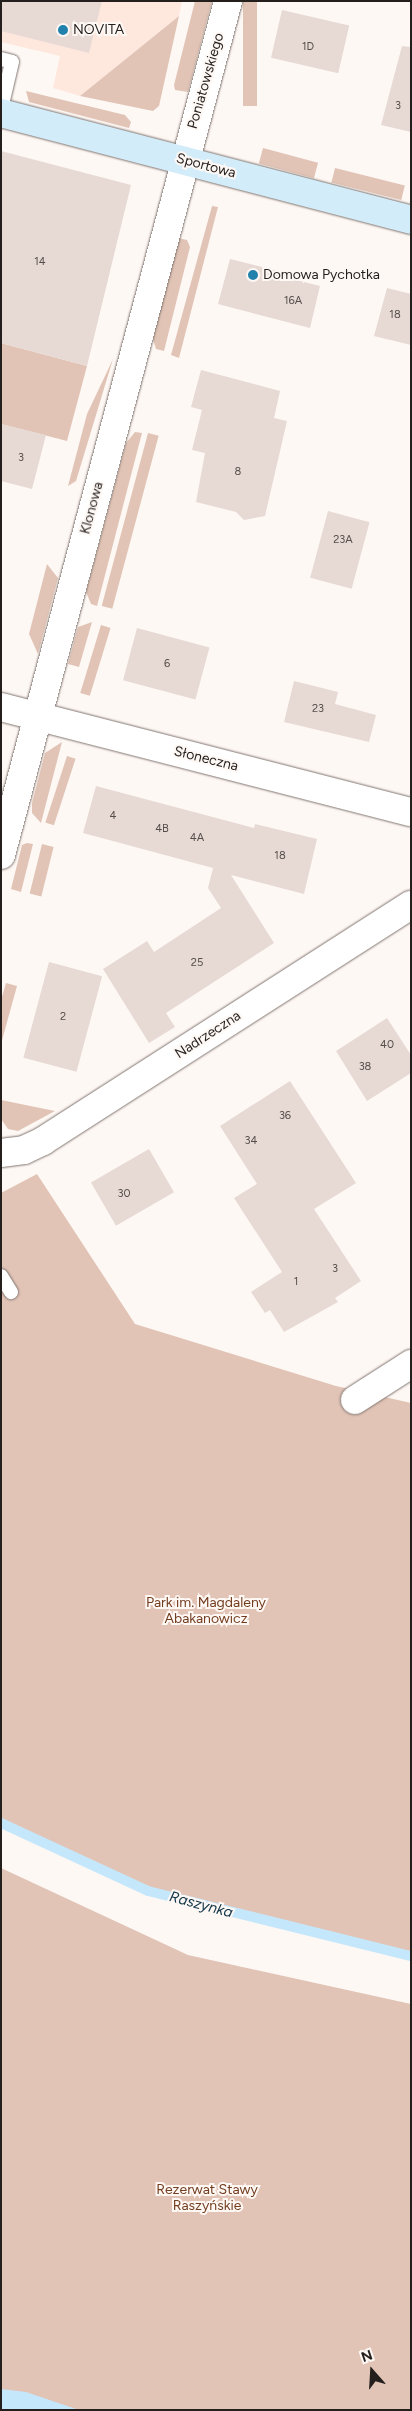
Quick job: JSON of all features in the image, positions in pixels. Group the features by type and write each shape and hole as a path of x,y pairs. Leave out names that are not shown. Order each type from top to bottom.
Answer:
{"street":[{"name":"Poniatowskiego","path":"183,160 228,1"},
{"name":"Sportowa","path":"1,114 411,220"},
{"name":"Klonowa","path":"1,855 183,160"},
{"name":"Słoneczna","path":"1,707 411,812"},
{"name":"Nadrzeczna","path":"1,1153 24,1150 43,1141 411,905"},
{"path":"355,1400 411,1364"}],"lane":[{"path":"1,59 12,62 1,109"},
{"path":"1,1276 12,1292"}],"shaded area":[{"path":"1,1 182,1 179,16 80,96 53,88 60,56 1,42"}],"green space":[{"path":"195,1 212,1 188,92 175,90 174,85"},
{"path":"243,1 257,1 257,106 243,106"},
{"path":"179,16 159,106 153,111 80,96"},
{"path":"26,91 125,115 131,122 129,128 29,102"},
{"path":"263,148 318,163 314,178 259,163"},
{"path":"335,168 405,185 401,200 331,183"},
{"path":"212,206 218,207 179,358 171,355"},
{"path":"178,238 187,240 190,247 164,351 156,349 153,339"},
{"path":"1,343 87,366 67,441 1,424"},
{"path":"113,359 76,481 68,486 87,414"},
{"path":"135,432 142,433 97,606 91,604 86,592 126,443"},
{"path":"148,433 159,436 112,609 102,606"},
{"path":"47,564 58,578 38,654 29,634"},
{"path":"92,622 79,667 68,664 78,627"},
{"path":"101,625 111,628 90,696 80,693"},
{"path":"62,742 41,823 32,813 32,803 45,753"},
{"path":"67,756 76,759 54,825 45,823"},
{"path":"27,843 33,844 21,892 11,889 22,845"},
{"path":"42,844 54,847 41,896 30,893"},
{"path":"6,983 17,986 1,1044 1,1000"},
{"path":"1,1100 55,1111 18,1131 8,1129 1,1119"},
{"name":"Park im. Magdaleny Abakanowicz","path":"37,1174 135,1324 336,1386 411,1403 411,1956 148,1891 1,1818 1,1193"},
{"name":"Rezerwat Stawy Raszyńskie","path":"1,1868 188,1955 411,2004 411,2410 1,2410"}],"water":[{"path":"1,2389 26,2392 79,2410 1,2410"}],"building":[{"path":"1,1 102,1 89,53 1,31"},
{"path":"282,10 349,26 338,73 271,58"},
{"path":"402,46 411,47 411,132 381,125"},
{"path":"1,151 131,185 87,366 1,343"},
{"path":"230,259 294,275 292,279 320,286 310,328 218,304"},
{"path":"387,288 411,294 411,345 374,336"},
{"path":"201,370 280,391 274,418 287,421 265,516 244,520 236,512 196,502 205,453 192,450 202,410 191,407"},
{"path":"1,424 46,435 32,489 1,481"},
{"path":"328,511 370,522 352,589 310,578"},
{"path":"137,628 209,647 195,700 123,680"},
{"path":"294,681 338,692 335,704 376,715 369,742 284,722"},
{"path":"96,786 254,828 255,824 317,839 304,894 231,875 274,943 166,1013 175,1027 149,1043 103,969 147,941 154,952 221,908 208,888 213,868 83,833"},
{"path":"49,962 102,976 77,1072 23,1058"},
{"path":"387,1018 411,1055 411,1073 367,1101 336,1051"},
{"path":"290,1081 356,1183 314,1209 361,1281 335,1298 338,1302 284,1332 270,1310 265,1313 251,1292 282,1272 234,1198 257,1184 220,1126"},
{"path":"149,1149 174,1192 116,1226 91,1182"}],"waterway":[{"name":"Raszynka","path":"1,1823 148,1891 411,1956"}],"place":[{"name":"NOVITA","path":"63,30"},
{"name":"Domowa Pychotka","path":"253,275"}]}
